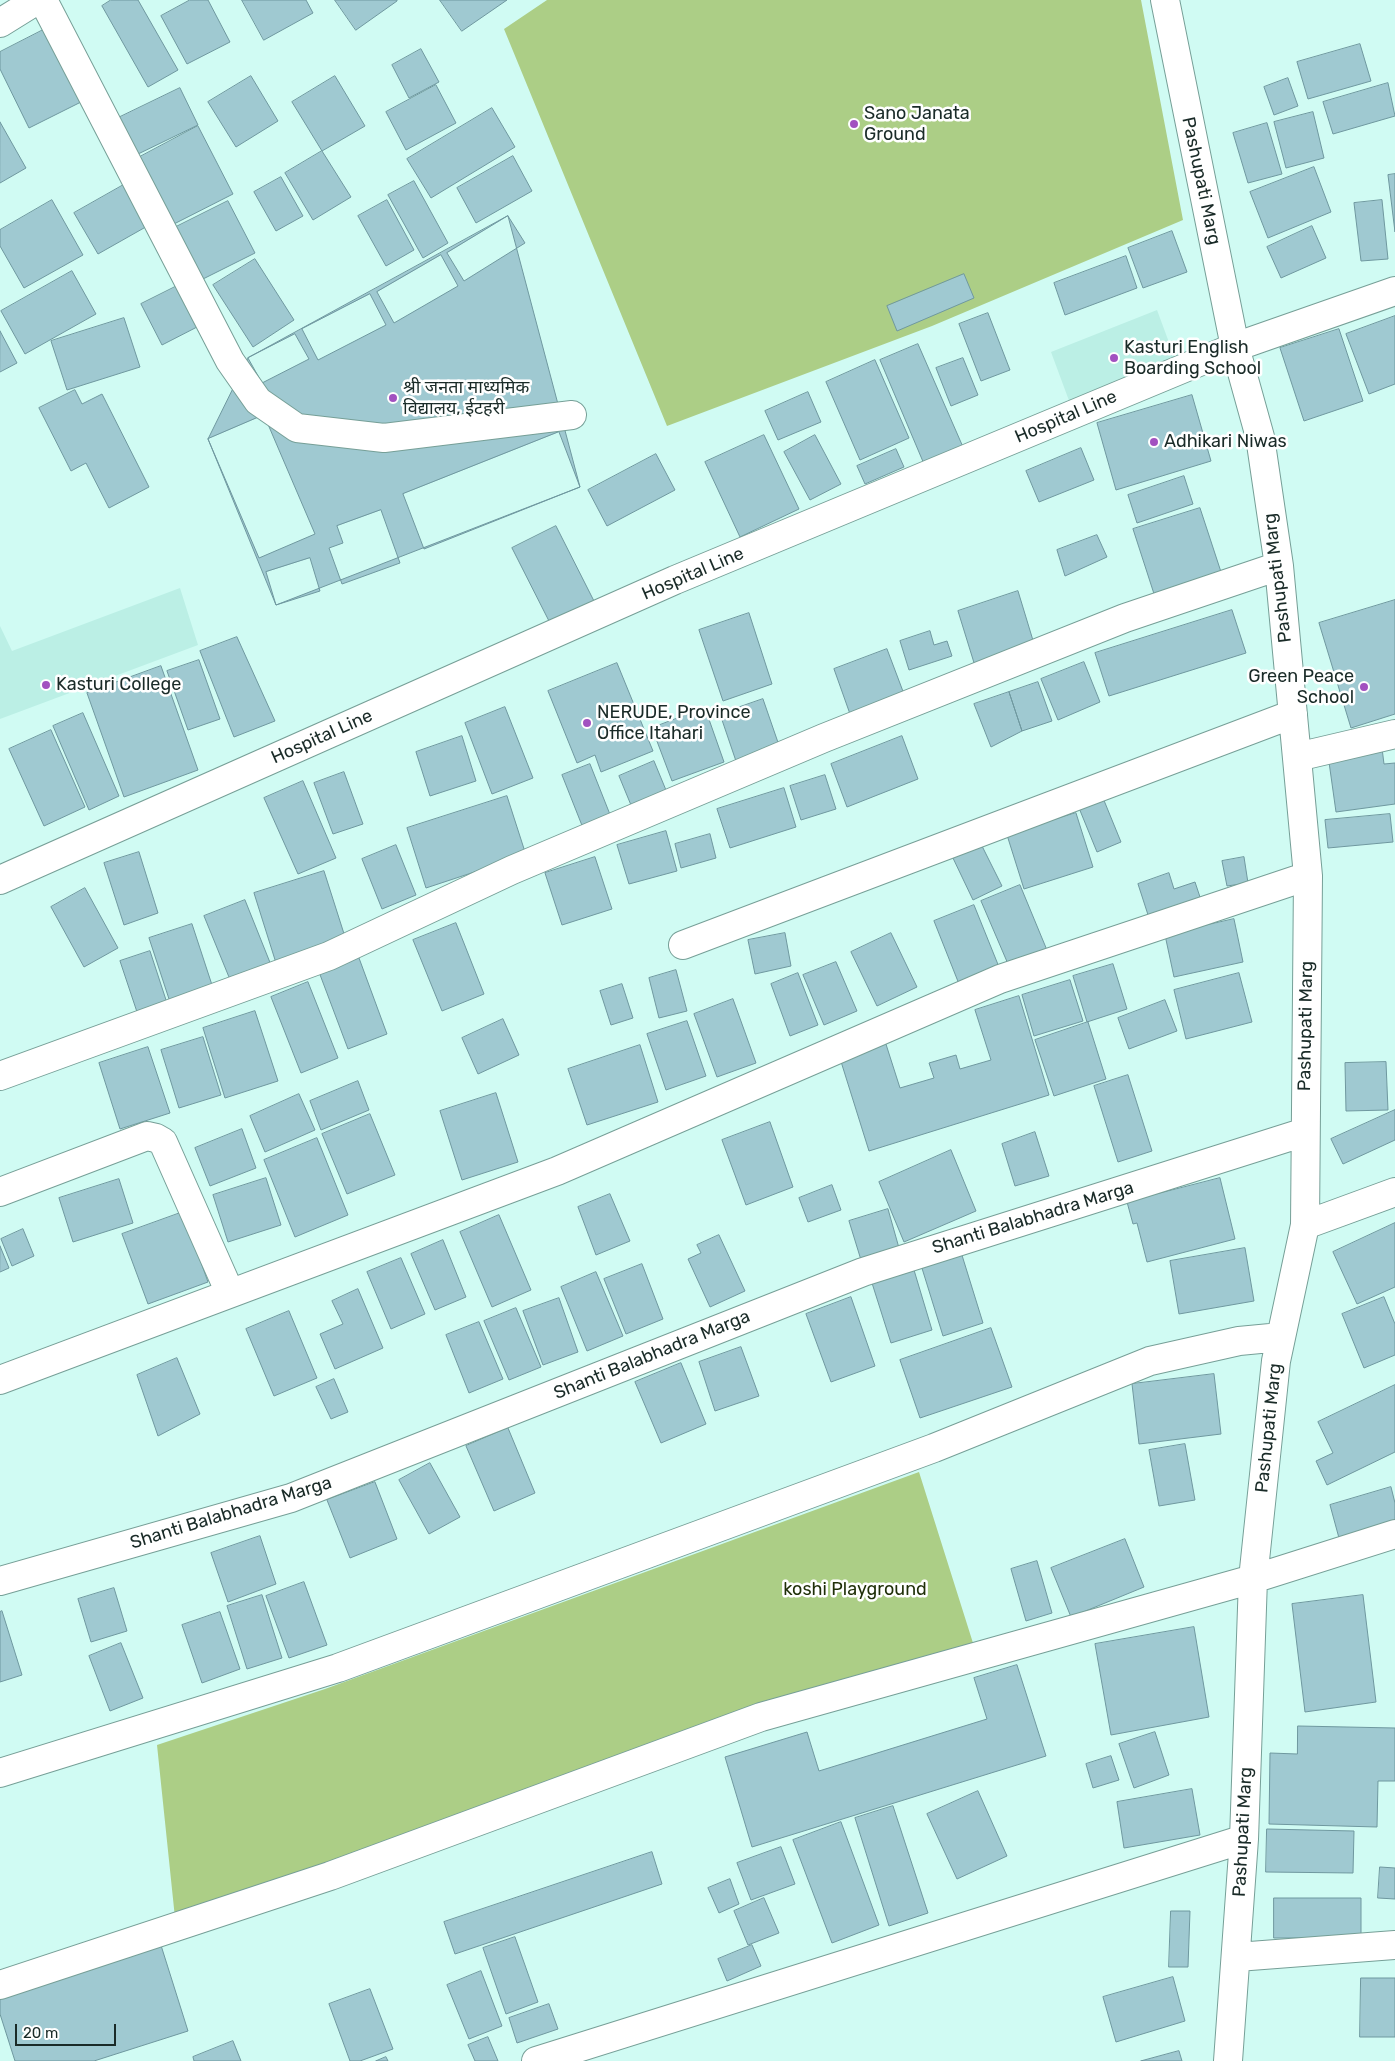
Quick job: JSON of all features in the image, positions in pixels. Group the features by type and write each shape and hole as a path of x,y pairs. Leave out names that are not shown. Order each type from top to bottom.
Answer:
{"street":[{"path":"0,23 37,0"},
{"path":"43,0 230,361 258,401 297,428 384,438 572,415"},
{"name":"Pashupati Marg","path":"1165,0 1235,346 1260,437 1279,566 1308,876 1305,1225 1276,1361 1253,1579 1244,1839 1228,2061"},
{"name":"Hospital Line","path":"0,880 675,580 1235,346 1395,291"},
{"path":"0,1076 329,956 512,870 824,738 1125,618 1279,566"},
{"path":"682,945 1293,714"},
{"path":"1297,757 1395,734"},
{"path":"0,1380 556,1171 1000,979 1308,876"},
{"name":"Shanti Balabhadra Marga","path":"0,1581 291,1498 863,1272 1305,1132"},
{"path":"0,1192 147,1136 156,1138 162,1142 230,1293"},
{"path":"1305,1225 1395,1192"},
{"path":"0,1772 347,1665 934,1448 1150,1362 1239,1341 1281,1337"},
{"path":"0,1985 330,1876 761,1717 1253,1579 1395,1534"},
{"path":"536,2061 1244,1839"},
{"path":"1236,1957 1395,1945"}],"shaded area":[{"name":"Kasturi English Boarding School","path":"1157,310 1177,364 1071,406 1051,352"},
{"name":"Kasturi College","path":"180,588 198,645 0,719 0,626 12,651"}],"green space":[{"name":"Sano Janata Ground","path":"547,0 1141,0 1183,220 932,326 667,426 504,29"},
{"name":"koshi Playground","path":"919,1472 973,1643 175,1918 157,1745 325,1689"}],"building":[{"path":"111,0 138,0 178,70 148,87 102,6"},
{"path":"190,0 208,0 230,42 187,64 161,16"},
{"path":"242,0 306,0 313,13 264,40"},
{"path":"335,0 397,0 397,1 356,30"},
{"path":"440,0 507,0 462,31"},
{"path":"47,28 83,101 29,128 0,69 0,52"},
{"path":"1360,44 1371,81 1308,99 1297,62"},
{"path":"421,49 439,82 409,98 392,65"},
{"path":"251,76 278,121 236,147 208,102"},
{"path":"335,76 365,126 322,151 292,102"},
{"path":"1288,78 1298,106 1274,115 1264,87"},
{"path":"1388,83 1395,116 1333,134 1323,102"},
{"path":"436,85 456,123 406,150 386,112"},
{"path":"180,88 198,125 136,155 118,118"},
{"path":"492,108 515,147 431,198 407,159"},
{"path":"1313,112 1324,158 1286,168 1274,122"},
{"path":"0,122 26,168 0,183"},
{"path":"1267,123 1282,174 1248,183 1233,133"},
{"path":"198,126 233,194 170,226 136,159"},
{"path":"322,151 351,197 313,220 285,173"},
{"path":"513,156 532,191 476,223 457,188"},
{"path":"1314,167 1331,212 1268,238 1250,192"},
{"path":"1395,174 1395,232 1388,175"},
{"path":"281,177 303,216 276,231 254,192"},
{"path":"414,181 448,243 423,258 388,195"},
{"path":"127,183 151,224 98,254 74,213"},
{"path":"52,200 83,255 24,288 0,246 0,230"},
{"path":"387,200 414,250 386,266 358,216"},
{"path":"1382,200 1388,259 1361,261 1354,203"},
{"path":"228,201 255,253 203,279 176,227"},
{"path":"508,216 525,243 464,281 447,253"},
{"name":"श्री जनता माध्यमिक विद्यालय, ईटहरी","path":"508,216 580,487 276,605 208,439 248,358"},
{"path":"1312,226 1326,258 1281,278 1267,247"},
{"path":"1172,231 1187,272 1143,288 1128,248"},
{"path":"441,255 458,286 394,323 377,292"},
{"path":"1126,256 1137,288 1065,315 1054,283"},
{"path":"255,259 294,320 253,347 213,285"},
{"path":"72,271 96,314 25,354 1,311"},
{"path":"964,274 974,298 897,331 887,306"},
{"path":"179,285 199,326 162,345 141,304"},
{"path":"370,294 386,325 318,360 302,329"},
{"path":"988,313 1010,370 981,381 959,324"},
{"path":"1395,316 1395,384 1369,394 1346,334"},
{"path":"124,318 140,367 67,390 51,341"},
{"path":"1339,329 1363,401 1304,421 1280,348"},
{"path":"0,331 17,363 0,372"},
{"path":"295,334 309,359 262,383 248,358"},
{"path":"918,344 963,447 924,464 880,360"},
{"path":"963,358 978,395 951,406 936,368"},
{"path":"875,360 909,438 860,460 826,382"},
{"path":"75,390 82,404 102,394 149,487 109,508 86,463 71,471 39,408"},
{"path":"808,392 821,422 778,440 765,411"},
{"name":"Adhikari Niwas","path":"1192,395 1211,461 1116,490 1097,423"},
{"path":"264,415 315,534 259,558 208,439"},
{"path":"559,432 580,487 424,549 403,494"},
{"path":"764,435 799,509 740,537 705,462"},
{"path":"815,435 841,484 810,500 784,452"},
{"path":"1081,448 1094,480 1039,502 1026,471"},
{"path":"896,449 904,467 865,484 857,466"},
{"path":"656,454 675,490 607,526 588,490"},
{"path":"1184,476 1193,504 1137,523 1128,495"},
{"path":"1200,508 1223,578 1156,600 1133,529"},
{"path":"381,510 400,563 342,584 329,548 343,543 337,526"},
{"path":"556,526 595,603 551,625 512,548"},
{"path":"1097,535 1107,557 1065,576 1057,550"},
{"path":"310,558 320,591 276,605 266,572"},
{"path":"1018,591 1035,647 975,666 958,611"},
{"name":"Green Peace School","path":"1395,600 1395,714 1351,728 1319,623"},
{"path":"1232,610 1246,653 1109,696 1095,653"},
{"path":"749,613 772,684 723,701 699,630"},
{"path":"930,631 934,645 947,641 952,656 909,670 900,641"},
{"path":"237,637 275,721 234,737 200,651"},
{"path":"887,649 904,694 850,714 834,669"},
{"path":"199,660 220,719 188,730 167,671"},
{"path":"1084,662 1100,702 1058,720 1041,679"},
{"path":"617,663 653,751 601,772 595,755 577,763 548,691"},
{"path":"161,666 198,770 124,797 87,693"},
{"path":"1038,682 1052,721 1022,731 1009,692"},
{"path":"1009,692 1022,731 991,747 974,704"},
{"path":"763,699 782,754 739,770 720,714"},
{"path":"505,707 533,778 492,794 465,723"},
{"path":"705,708 724,762 672,781 652,728"},
{"path":"83,713 119,796 89,810 53,726"},
{"path":"51,730 85,807 44,826 9,749"},
{"path":"462,736 476,781 430,796 416,752"},
{"path":"902,736 918,779 847,807 831,764"},
{"path":"1382,748 1384,764 1395,763 1395,804 1336,812 1328,755"},
{"path":"654,761 668,795 633,810 619,776"},
{"path":"590,764 611,817 583,828 562,775"},
{"path":"344,772 363,824 333,834 314,783"},
{"path":"825,775 836,809 801,820 790,786"},
{"path":"303,781 336,858 298,874 264,798"},
{"path":"784,788 796,827 730,848 717,809"},
{"path":"507,796 526,855 426,888 407,828"},
{"path":"1103,798 1121,842 1097,852 1079,808"},
{"path":"1076,813 1093,867 1024,889 1007,835"},
{"path":"1390,814 1393,842 1328,848 1325,820"},
{"path":"666,831 677,871 629,884 617,845"},
{"path":"710,834 716,858 681,868 675,844"},
{"path":"980,842 1002,886 973,900 952,856"},
{"path":"396,845 416,895 382,909 362,859"},
{"path":"139,852 158,913 124,925 104,863"},
{"path":"595,857 612,909 562,925 545,873"},
{"path":"1244,857 1248,883 1227,886 1222,861"},
{"path":"324,871 346,940 276,963 254,893"},
{"path":"1169,873 1174,889 1195,882 1202,903 1150,921 1138,884"},
{"path":"1020,885 1049,955 1011,971 981,901"},
{"path":"85,888 118,948 84,967 51,907"},
{"path":"245,900 271,965 231,982 204,916"},
{"path":"974,905 999,967 959,984 934,921"},
{"path":"1234,919 1243,962 1174,977 1165,935"},
{"path":"456,923 484,994 442,1011 413,940"},
{"path":"192,924 213,988 170,1002 149,938"},
{"path":"785,933 791,966 755,974 748,940"},
{"path":"891,933 917,987 877,1006 851,952"},
{"path":"150,951 167,1003 137,1012 120,961"},
{"path":"359,958 387,1034 348,1049 319,972"},
{"path":"836,962 857,1011 824,1025 803,975"},
{"path":"1113,964 1127,1009 1087,1022 1073,976"},
{"path":"676,970 687,1011 659,1018 649,978"},
{"path":"798,973 818,1025 790,1036 771,984"},
{"path":"1239,973 1252,1022 1186,1039 1174,990"},
{"path":"1070,980 1083,1021 1034,1036 1022,995"},
{"path":"308,982 338,1058 301,1073 271,997"},
{"path":"622,984 633,1018 611,1025 600,991"},
{"path":"1019,996 1049,1095 869,1151 838,1052 884,1038 900,1088 934,1078 929,1063 956,1055 960,1069 991,1060 975,1010"},
{"path":"733,999 756,1063 717,1077 694,1014"},
{"path":"1165,1000 1177,1031 1129,1049 1118,1018"},
{"path":"255,1011 278,1081 225,1098 203,1028"},
{"path":"503,1019 519,1055 478,1074 462,1038"},
{"path":"687,1021 706,1076 666,1090 647,1034"},
{"path":"1088,1022 1106,1079 1054,1096 1035,1040"},
{"path":"203,1037 221,1095 179,1108 161,1050"},
{"path":"640,1045 658,1102 587,1125 568,1069"},
{"path":"148,1047 170,1113 120,1129 99,1063"},
{"path":"1386,1062 1388,1110 1346,1111 1345,1063"},
{"path":"1128,1075 1152,1151 1118,1162 1094,1086"},
{"path":"358,1081 369,1110 321,1130 310,1101"},
{"path":"496,1093 518,1162 462,1180 440,1111"},
{"path":"299,1094 315,1130 265,1152 250,1116"},
{"path":"1395,1110 1395,1140 1343,1164 1331,1139"},
{"path":"370,1114 395,1175 347,1194 322,1134"},
{"path":"770,1122 793,1187 746,1205 722,1140"},
{"path":"242,1129 256,1168 210,1186 195,1148"},
{"path":"1035,1132 1049,1176 1015,1186 1002,1144"},
{"path":"317,1138 348,1215 295,1237 264,1160"},
{"path":"951,1150 976,1211 904,1242 879,1182"},
{"path":"266,1178 281,1225 228,1242 213,1195"},
{"path":"1220,1178 1235,1239 1147,1262 1137,1223 1133,1224 1127,1202"},
{"path":"119,1179 133,1223 73,1242 59,1198"},
{"path":"832,1185 841,1210 808,1222 799,1198"},
{"path":"610,1194 630,1241 596,1255 578,1207"},
{"path":"888,1209 899,1248 861,1260 849,1221"},
{"path":"183,1212 208,1282 148,1304 122,1234"},
{"path":"499,1215 531,1290 492,1307 460,1232"},
{"path":"1395,1223 1395,1287 1357,1304 1333,1252"},
{"path":"23,1229 34,1256 12,1266 1,1239"},
{"path":"719,1235 745,1291 710,1307 688,1259 701,1253 697,1245"},
{"path":"443,1240 466,1297 435,1310 411,1254"},
{"path":"0,1246 9,1268 0,1272"},
{"path":"1245,1248 1254,1301 1179,1314 1170,1261"},
{"path":"961,1252 983,1323 943,1336 921,1265"},
{"path":"401,1258 425,1314 391,1329 367,1272"},
{"path":"642,1264 663,1319 626,1334 604,1279"},
{"path":"914,1270 932,1330 891,1343 872,1283"},
{"path":"596,1272 623,1336 587,1351 561,1287"},
{"path":"358,1289 383,1348 335,1369 320,1334 343,1324 332,1301"},
{"path":"851,1297 875,1366 831,1382 806,1314"},
{"path":"1384,1297 1395,1324 1395,1355 1364,1368 1342,1314"},
{"path":"559,1298 578,1352 543,1365 523,1311"},
{"path":"516,1308 541,1367 509,1380 484,1321"},
{"path":"289,1311 317,1378 274,1396 246,1329"},
{"path":"479,1322 503,1379 469,1393 446,1335"},
{"path":"991,1328 1012,1387 920,1418 900,1360"},
{"path":"741,1347 759,1396 715,1411 699,1362"},
{"path":"177,1358 200,1414 158,1436 137,1375"},
{"path":"681,1363 706,1424 661,1443 635,1382"},
{"path":"1214,1374 1221,1434 1139,1444 1132,1384"},
{"path":"334,1379 348,1412 331,1419 316,1387"},
{"path":"1395,1385 1395,1452 1327,1485 1316,1461 1333,1453 1318,1422"},
{"path":"508,1428 535,1493 494,1511 466,1446"},
{"path":"1185,1444 1195,1500 1159,1506 1149,1450"},
{"path":"430,1463 460,1517 429,1534 399,1480"},
{"path":"375,1482 397,1539 350,1558 327,1500"},
{"path":"1391,1487 1395,1503 1395,1522 1339,1538 1330,1505"},
{"path":"260,1536 276,1584 228,1602 211,1553"},
{"path":"1125,1539 1144,1587 1071,1617 1051,1568"},
{"path":"1037,1561 1052,1613 1026,1621 1011,1569"},
{"path":"304,1582 327,1645 289,1658 266,1596"},
{"path":"114,1588 127,1631 91,1642 78,1599"},
{"path":"262,1595 282,1658 247,1669 227,1606"},
{"path":"1363,1595 1376,1702 1305,1712 1292,1604"},
{"path":"2,1611 22,1675 0,1682 0,1612"},
{"path":"220,1612 240,1669 202,1683 182,1625"},
{"path":"1194,1627 1209,1717 1111,1735 1095,1644"},
{"path":"121,1643 143,1698 110,1711 89,1656"},
{"path":"1017,1665 1046,1756 752,1847 725,1757 807,1732 819,1771 987,1719 974,1678"},
{"path":"1298,1726 1395,1728 1395,1781 1378,1781 1377,1827 1269,1824 1270,1753 1297,1754"},
{"path":"1155,1732 1169,1775 1134,1788 1119,1744"},
{"path":"1111,1756 1119,1780 1093,1788 1086,1764"},
{"path":"1192,1789 1200,1835 1124,1848 1117,1802"},
{"path":"978,1791 1007,1856 957,1879 927,1814"},
{"path":"893,1806 928,1913 889,1926 855,1818"},
{"path":"841,1822 879,1925 832,1943 793,1840"},
{"path":"1267,1829 1354,1831 1353,1873 1266,1872"},
{"path":"781,1847 795,1884 751,1900 737,1863"},
{"path":"652,1852 662,1884 455,1954 444,1922"},
{"path":"1380,1867 1395,1868 1395,1899 1378,1898"},
{"path":"730,1879 739,1904 719,1913 708,1888"},
{"path":"764,1898 779,1933 748,1945 734,1911"},
{"path":"1274,1898 1361,1898 1361,1938 1274,1938"},
{"path":"1171,1911 1190,1911 1188,1967 1169,1967"},
{"path":"515,1937 538,2002 506,2014 483,1948"},
{"path":"159,1939 188,2031 94,2061 15,2061 0,2014 0,1990"},
{"path":"752,1945 761,1966 727,1981 718,1959"},
{"path":"481,1971 502,2026 469,2039 447,1985"},
{"path":"1173,1977 1185,2021 1116,2042 1103,1997"},
{"path":"1361,1978 1395,1978 1395,2037 1360,2037"},
{"path":"370,1989 393,2049 360,2061 350,2061 329,2004"},
{"path":"549,2004 558,2029 517,2043 509,2018"},
{"path":"488,2037 498,2061 475,2061 468,2045"},
{"path":"233,2041 241,2061 194,2061 193,2057"},
{"path":"1179,2051 1182,2061 1141,2061"},
{"path":"386,2057 388,2061 376,2061"}],"place":[{"name":"Sano Janata Ground","path":"854,124"},
{"name":"Kasturi English Boarding School","path":"1114,358"},
{"name":"श्री जनता माध्यमिक विद्यालय, ईटहरी","path":"393,398"},
{"name":"Adhikari Niwas","path":"1154,442"},
{"name":"Kasturi College","path":"46,685"},
{"name":"Green Peace School","path":"1364,687"},
{"name":"NERUDE, Province Office Itahari","path":"587,723"}]}
